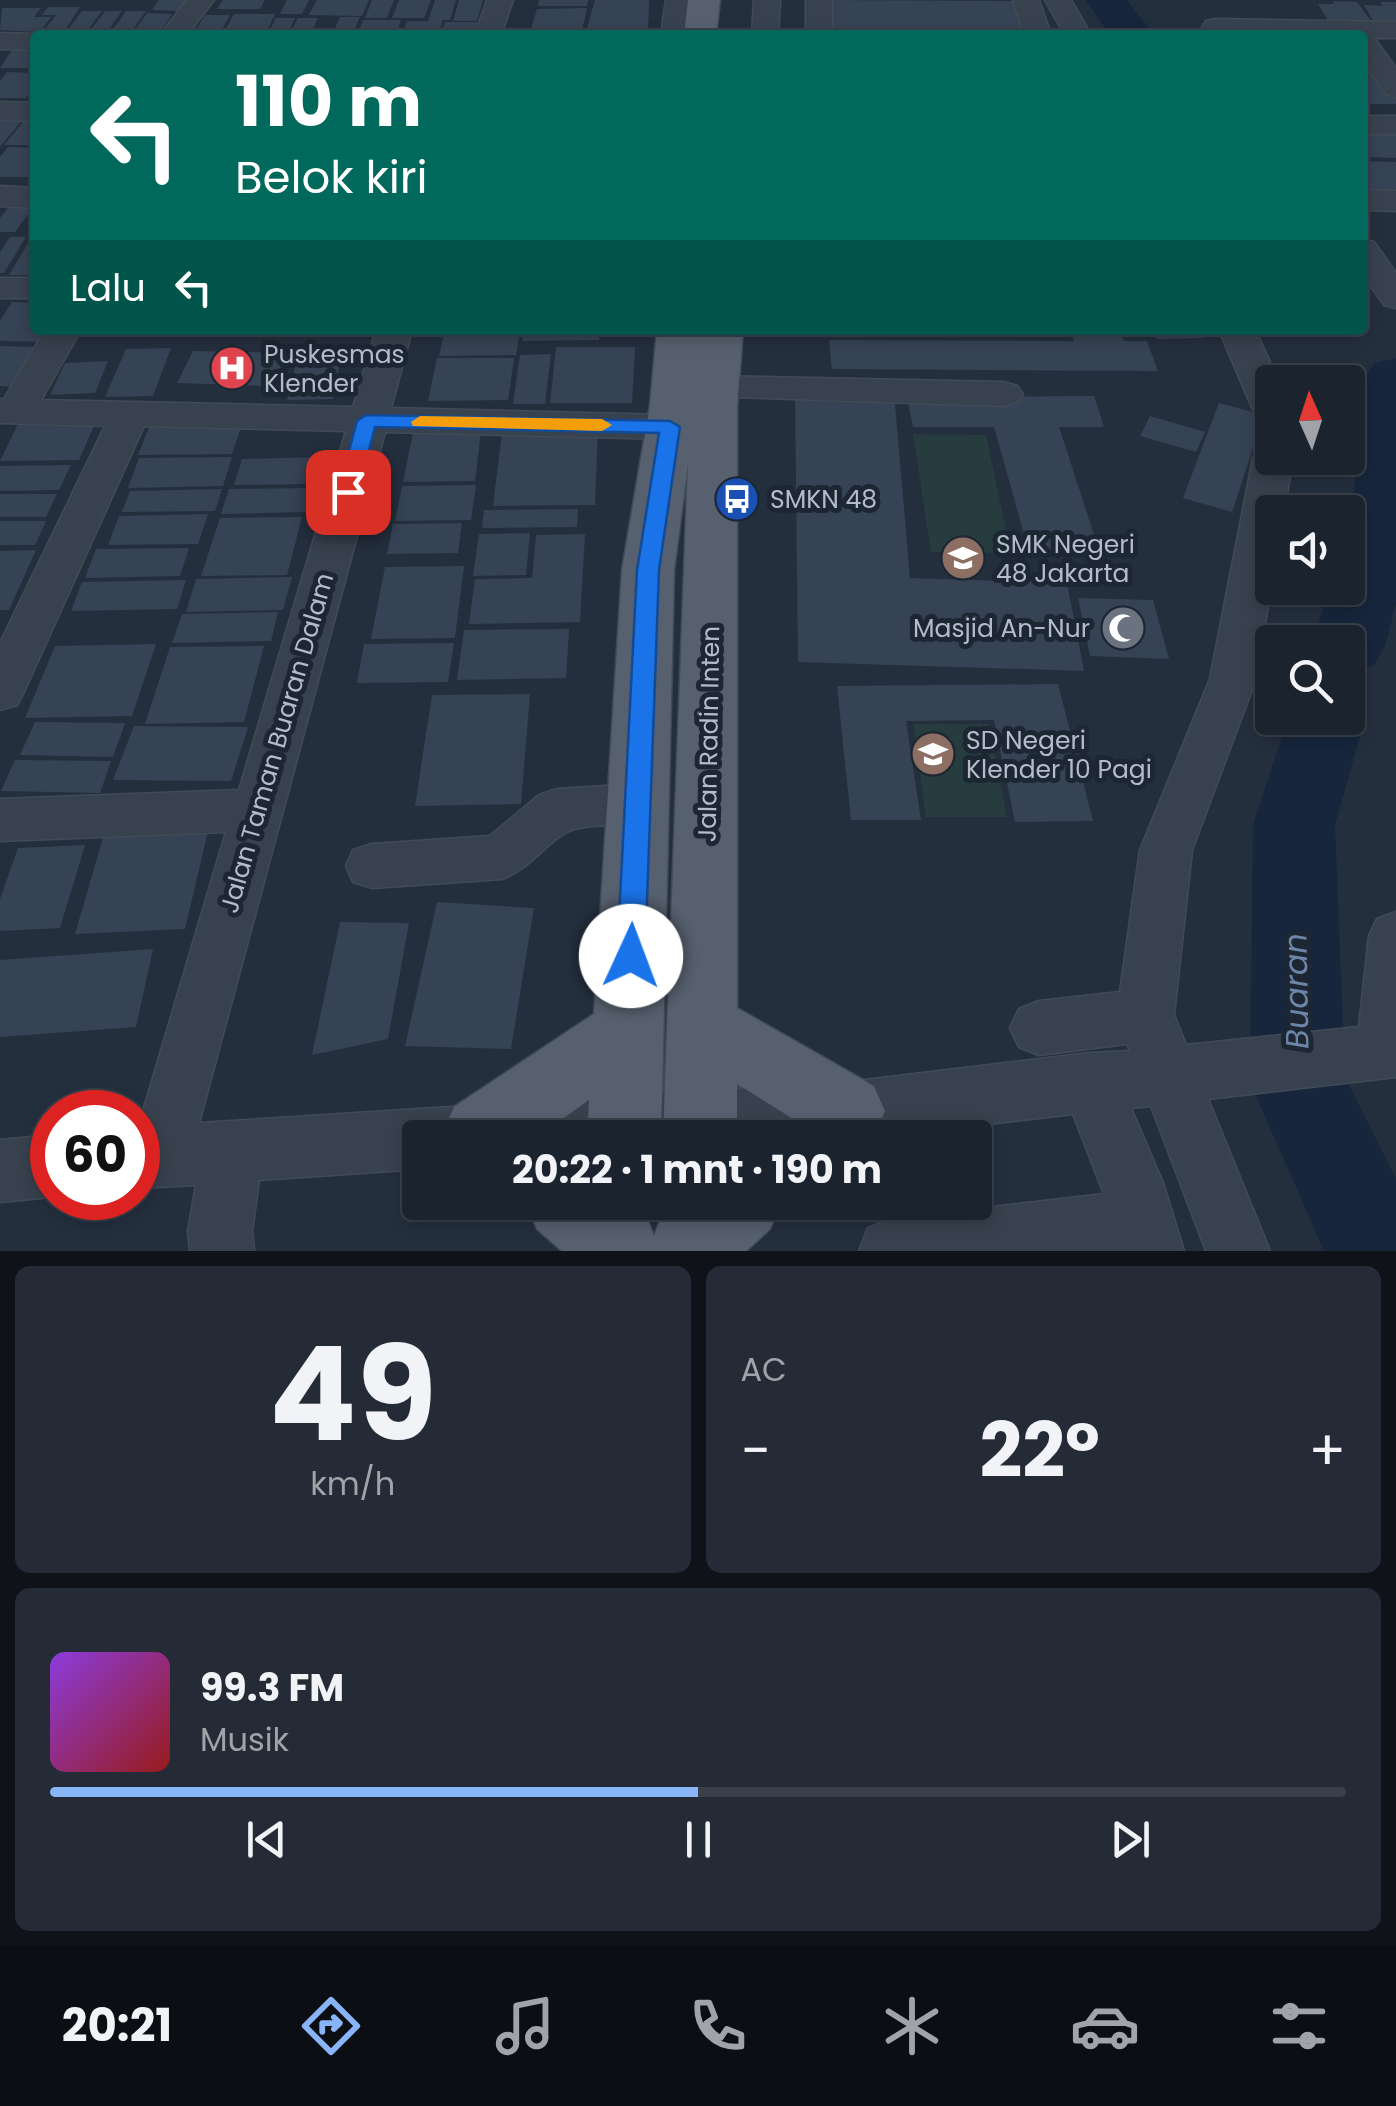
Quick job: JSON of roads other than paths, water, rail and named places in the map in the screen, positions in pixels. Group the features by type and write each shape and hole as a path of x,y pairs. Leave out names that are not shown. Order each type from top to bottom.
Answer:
{"main road":[{"path":"701,30 704,0"},
{"path":"732,30 734,0"},
{"name":"Jalan Radin Inten","path":"682,335 708,388 701,1120"},
{"name":"Jalan Radin Inten","path":"624,1120 648,570 708,388"},
{"path":"704,1026 828,1120"},
{"path":"483,1120 628,1031"},
{"path":"633,1234 659,1220"},
{"path":"633,1234 681,1220"}],"street":[{"path":"177,30 202,0"},
{"path":"490,30 500,0"},
{"path":"675,30 679,0"},
{"path":"765,30 767,0"},
{"path":"819,0 820,30"},
{"path":"1026,0 1036,30"},
{"path":"1058,0 1075,30"},
{"path":"1194,0 1216,30"},
{"path":"1368,34 1396,30"},
{"path":"0,41 30,42"},
{"path":"1368,48 1396,88"},
{"path":"0,111 30,112"},
{"path":"1368,124 1396,125"},
{"path":"0,196 30,198"},
{"path":"1368,200 1396,201"},
{"path":"1368,257 1394,294"},
{"path":"0,288 30,288"},
{"path":"8,412 60,335"},
{"name":"Jalan Taman Buaran Dalam","path":"160,1118 320,600 392,335"},
{"path":"1239,335 1255,371"},
{"path":"8,412 366,421 708,388 829,363"},
{"path":"708,388 1004,394"},
{"path":"0,692 130,414"},
{"path":"1238,1251 1187,1072 1145,1015 1166,850 1233,679 1270,475"},
{"path":"372,866 502,857 557,810 636,805"},
{"path":"0,820 255,810"},
{"path":"857,1120 1089,1082 1378,1051 1396,936"},
{"path":"1039,1028 1145,1015"},
{"path":"891,1251 1149,1236 1089,1082"},
{"path":"160,1156 402,1140"},
{"path":"222,1251 220,1230 233,1150"},
{"path":"0,1171 30,1168"}],"waterway":[{"name":"Buaran","path":"1106,0 1128,30"},
{"name":"Buaran","path":"1354,625 1388,510 1396,376"},
{"name":"Buaran","path":"1321,735 1294,825 1298,1082 1377,1251"}],"place":[{"name":"Puskesmas Klender","path":"232,368"},
{"name":"SMKN 48","path":"737,499"},
{"name":"SMK Negeri 48 Jakarta","path":"963,558"},
{"name":"Masjid An-Nur","path":"1123,628"},
{"name":"SD Negeri Klender 10 Pagi","path":"933,754"}]}
